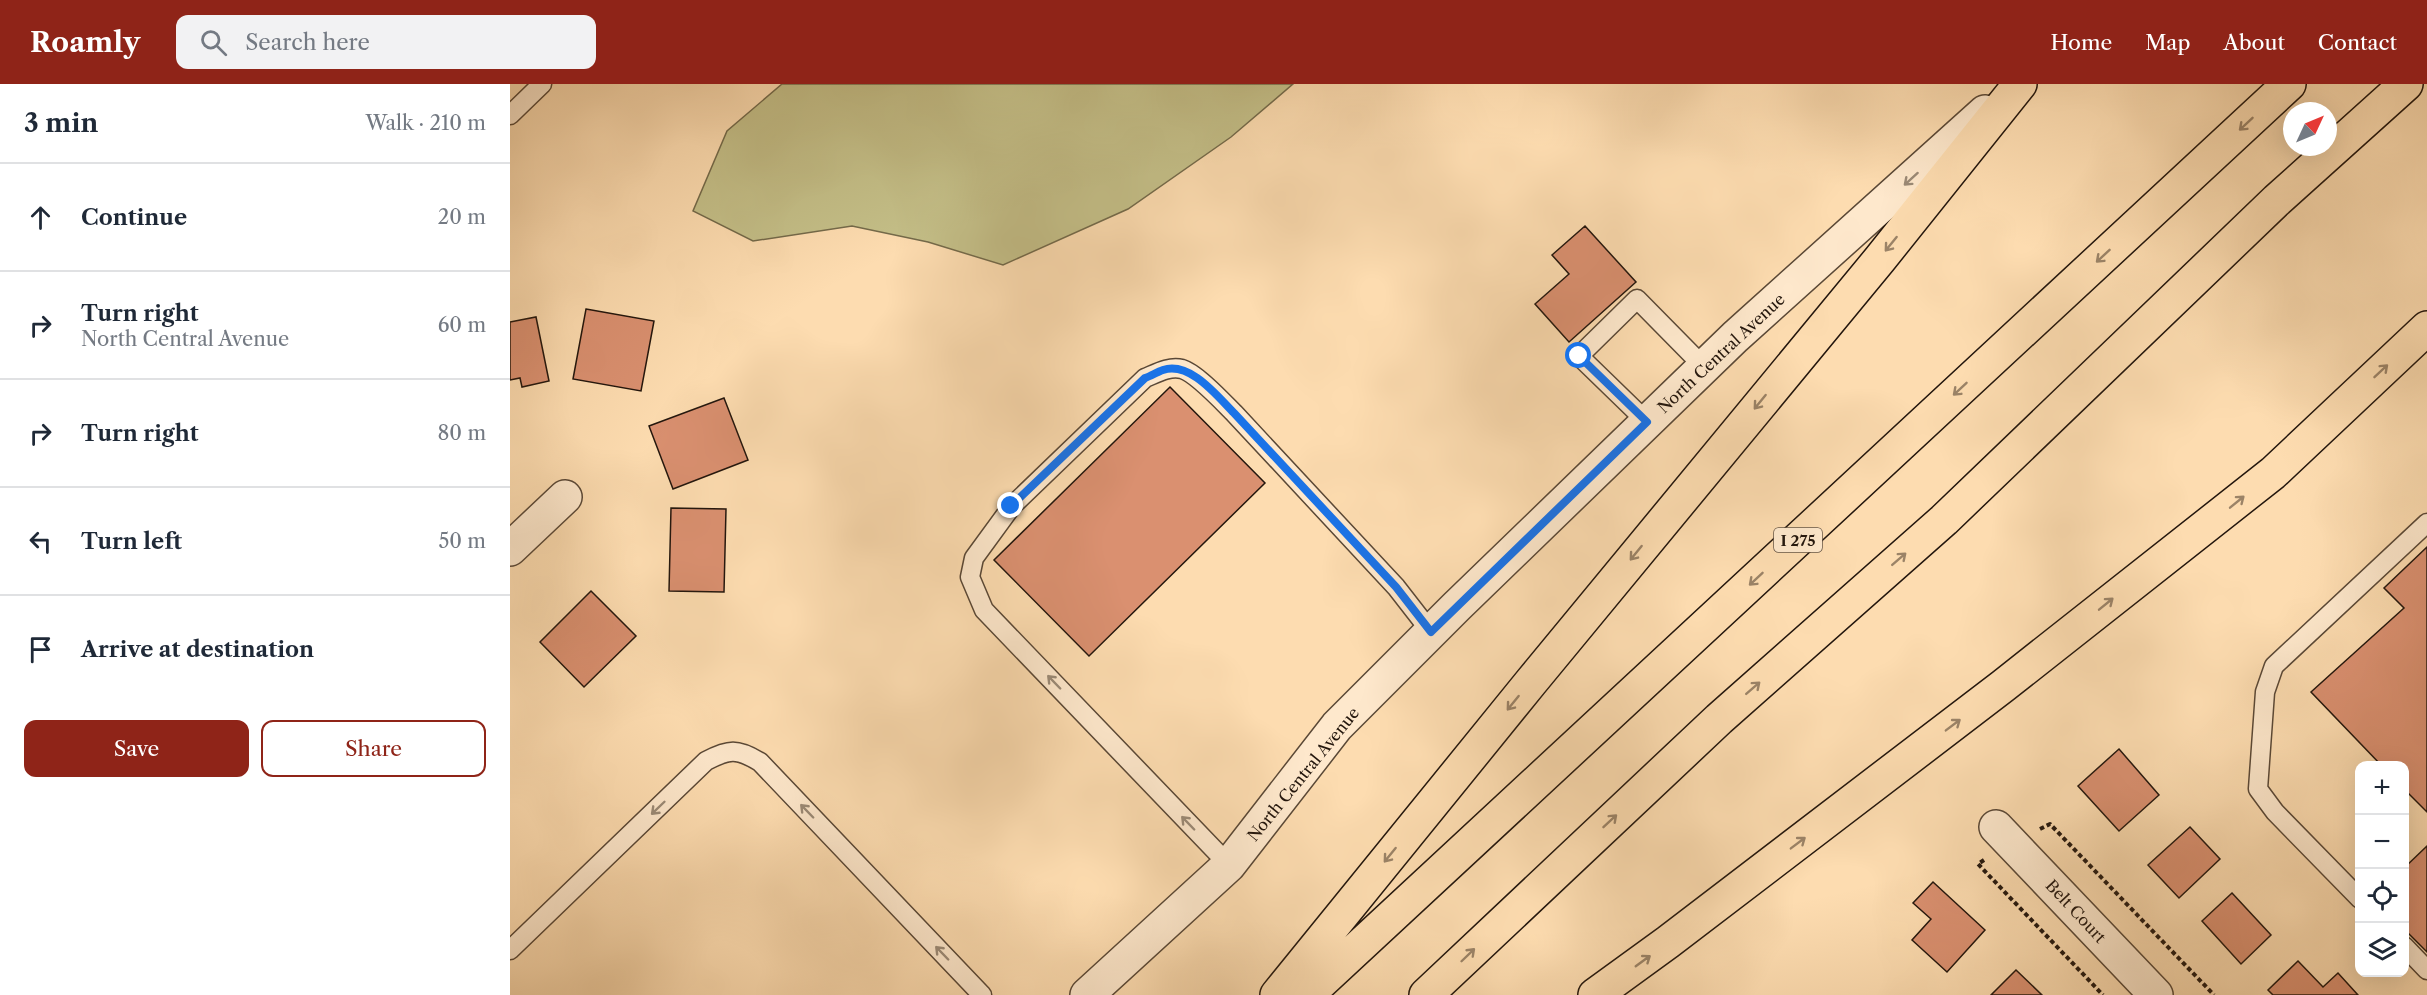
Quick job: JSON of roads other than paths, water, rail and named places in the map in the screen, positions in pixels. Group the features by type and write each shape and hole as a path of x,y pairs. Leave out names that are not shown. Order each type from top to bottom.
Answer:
{"highway":[{"path":"1277,995 1545,663 1880,259 2018,84"},
{"name":"I 275","path":"1308,995 2289,84"},
{"path":"1426,995 1719,718 1944,520 2277,200 2406,84"},
{"path":"1595,995 1668,942 2003,686 2273,473 2427,328"}],"street":[{"name":"North Central Avenue","path":"1087,995 1229,865 1337,726 1456,607 1704,368 2018,84"},
{"path":"510,549 565,497"},
{"name":"Belt Court","path":"2005,835 2156,995"}],"lane":[{"path":"510,116 542,84"},
{"path":"1647,422 1579,356 1637,299 1704,368"},
{"path":"1229,865 984,610 970,577 975,558 1011,506 1145,378 1164,369 1183,369 1209,389 1234,413 1396,587 1431,632"},
{"path":"2355,894 2275,812 2258,789 2265,692 2274,666 2427,523"},
{"path":"510,950 706,761 725,751 745,752 760,762 982,995"},
{"path":"2409,951 2427,970"}]}
